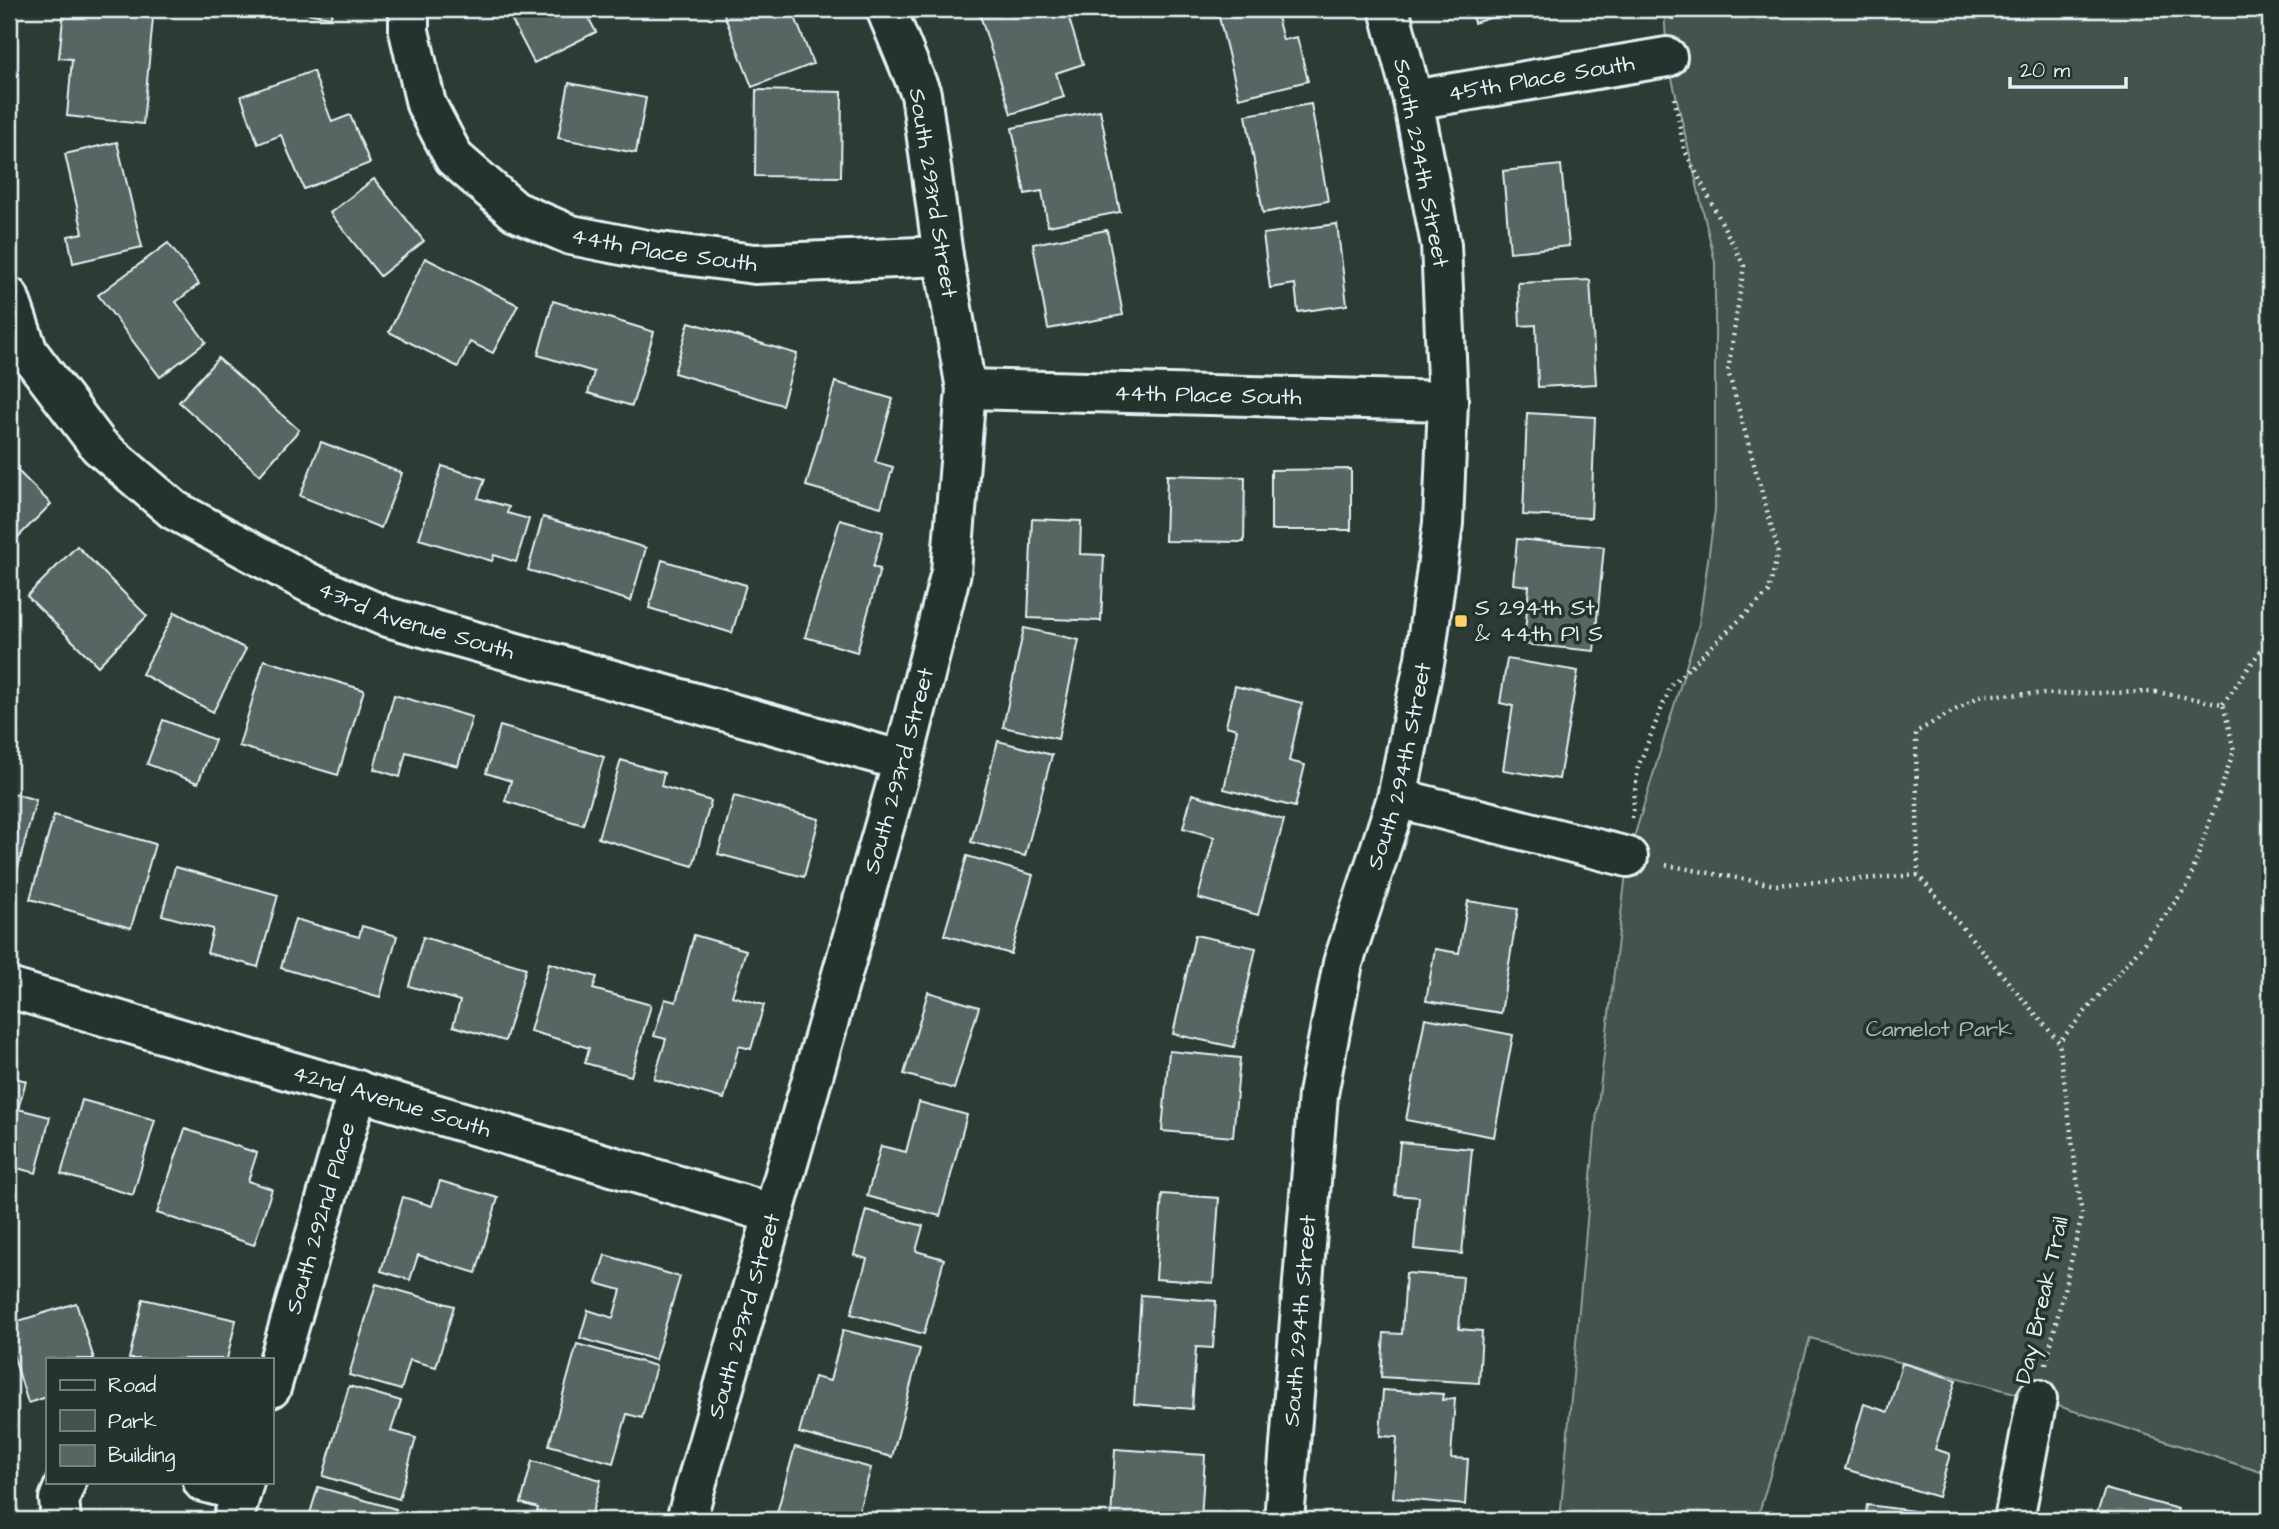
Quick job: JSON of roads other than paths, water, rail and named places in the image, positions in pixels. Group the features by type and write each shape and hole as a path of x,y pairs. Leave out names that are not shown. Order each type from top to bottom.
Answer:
{"street":[{"name":"44th Place South","path":"409,9 409,31 426,104 454,158 514,211 571,235 652,251 755,264 943,256"},
{"name":"South 293rd Street","path":"686,1520 903,761 951,572 966,389 943,256 921,94 886,9"},
{"name":"South 294th Street","path":"1284,1520 1318,1094 1343,963 1396,798 1425,658 1443,523 1448,401 1441,245 1413,100 1389,9"},
{"name":"45th Place South","path":"1413,100 1667,57"},
{"name":"43rd Avenue South","path":"9,297 18,357 99,446 174,510 309,583 384,616 903,761"},
{"name":"44th Place South","path":"966,389 1448,401"},
{"path":"1396,798 1628,857"},
{"name":"42nd Avenue South","path":"9,988 774,1214"},
{"name":"South 292nd Place","path":"273,1381 358,1090"},
{"path":"2014,1520 2037,1399"},
{"path":"61,1520 59,1499 65,1484"},
{"path":"208,1484 239,1498"}],"place":[{"name":"S 294th St & 44th Pl S","path":"1461,621"}],"park label":[{"name":"Camelot Park","path":"1939,1029"}]}
